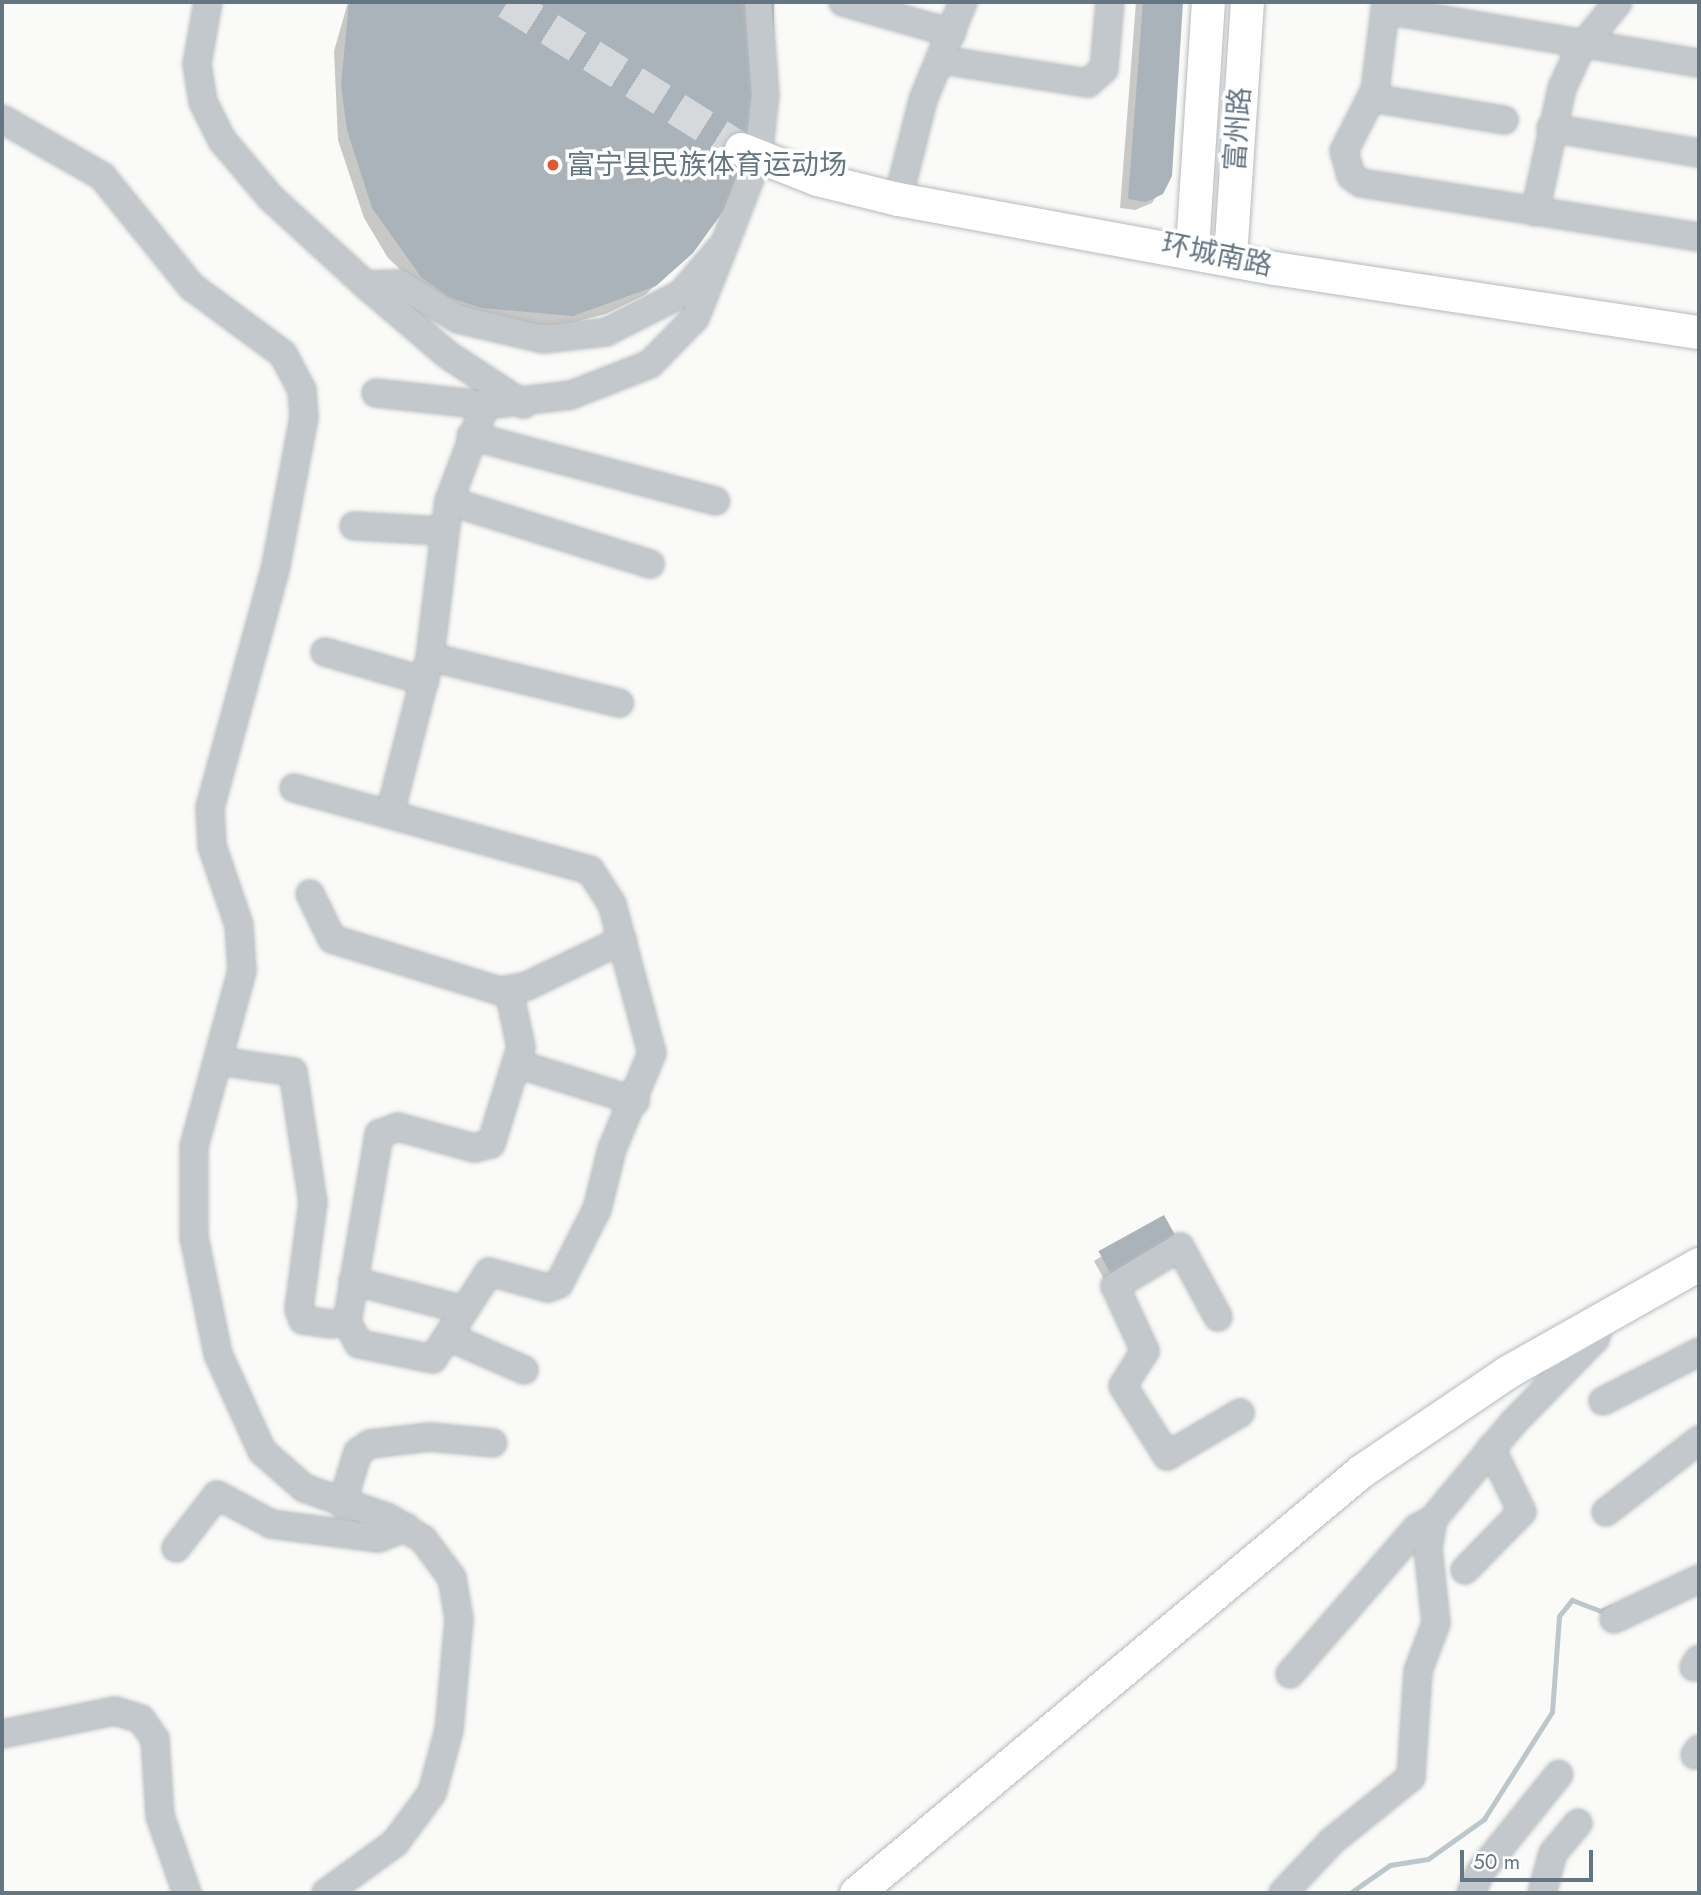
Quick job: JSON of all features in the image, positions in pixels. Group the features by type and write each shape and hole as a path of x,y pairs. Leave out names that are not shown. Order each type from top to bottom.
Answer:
{"main road":[{"name":"富州路","path":"1192,248 1209,2"},
{"name":"富州路","path":"1230,257 1247,2"},
{"name":"环城南路","path":"749,154 898,199 1643,328 1699,332"},
{"path":"856,1893 1361,1471 1457,1403 1699,1264"}],"street":[{"path":"208,2 197,64 211,122 271,198 366,285 448,355 523,404"},
{"path":"376,393 485,405 523,404 613,383 668,350 706,300 725,243 765,94 758,2"},
{"path":"844,2 952,33"},
{"path":"898,199 923,100 942,60 963,2"},
{"path":"942,60 1088,83 1104,69 1110,2"},
{"path":"1535,212 1551,128 1584,44 1618,2"},
{"path":"1699,63 1386,6 1372,98 1345,151 1351,176 1535,212 1699,237"},
{"path":"1372,98 1504,120"},
{"path":"2,119 114,187 192,288 283,354 302,390 304,417 275,570 210,807 212,846 236,911 242,956 237,1001 200,1119 191,1177 209,1325 262,1451 304,1488 406,1527 442,1562 459,1608 455,1685 440,1774 422,1811 394,1843 326,1893"},
{"path":"1551,128 1699,153"},
{"path":"366,285 400,284 437,309 500,333 586,337 664,306 697,279 725,243"},
{"path":"390,813 427,669 449,501 471,436 485,405"},
{"path":"471,436 715,500"},
{"path":"449,501 650,564"},
{"path":"354,526 443,531"},
{"path":"326,652 620,702"},
{"path":"295,788 583,866 606,890 652,1054 635,1101 612,1149 597,1209 559,1284 548,1288 489,1272 438,1356 426,1361 353,1341 346,1322 379,1134 398,1127 486,1147 517,1064 521,1039 509,991"},
{"path":"310,894 332,939 509,991 622,940"},
{"path":"218,1061 293,1072 313,1202 299,1309 303,1320 332,1324"},
{"path":"517,1064 635,1101"},
{"path":"1219,1317 1181,1247 1115,1286 1145,1351 1123,1386 1167,1456 1240,1413"},
{"path":"353,1281 464,1310"},
{"path":"1290,1674 1417,1528 1433,1519 1491,1448 1595,1339 1602,1318"},
{"path":"449,1337 524,1370"},
{"path":"1603,1401 1699,1352"},
{"path":"342,1504 358,1452 370,1444 430,1437 493,1443"},
{"path":"1605,1512 1699,1440"},
{"path":"1465,1570 1522,1512 1491,1448"},
{"path":"176,1548 216,1495 271,1524 378,1538 406,1527"},
{"path":"1283,1893 1332,1842 1410,1777 1418,1671 1436,1623 1427,1548 1433,1519"},
{"path":"1614,1619 1699,1579"},
{"path":"2,1734 115,1711 141,1718 155,1739 160,1816 187,1893"},
{"path":"1471,1893 1481,1871 1559,1774"},
{"path":"1542,1893 1553,1853 1578,1823"}],"building":[{"name":"富宁县民族体育运动场","path":"349,2 774,2 773,88 735,195 693,253 656,286 573,316 481,308 448,297 421,277 372,208 347,130 341,85"},
{"path":"1143,2 1183,2 1172,176 1163,194 1146,202 1128,199"},
{"path":"1164,1215 1177,1238 1111,1274 1098,1251"}],"waterway":[{"path":"1350,1893 1390,1865 1428,1859 1484,1819 1552,1712 1559,1616 1572,1600 1600,1611 1611,1607"}],"tunnel":[{"path":"507,2 741,149"}],"place":[{"name":"富宁县民族体育运动场","path":"553,165"}]}
